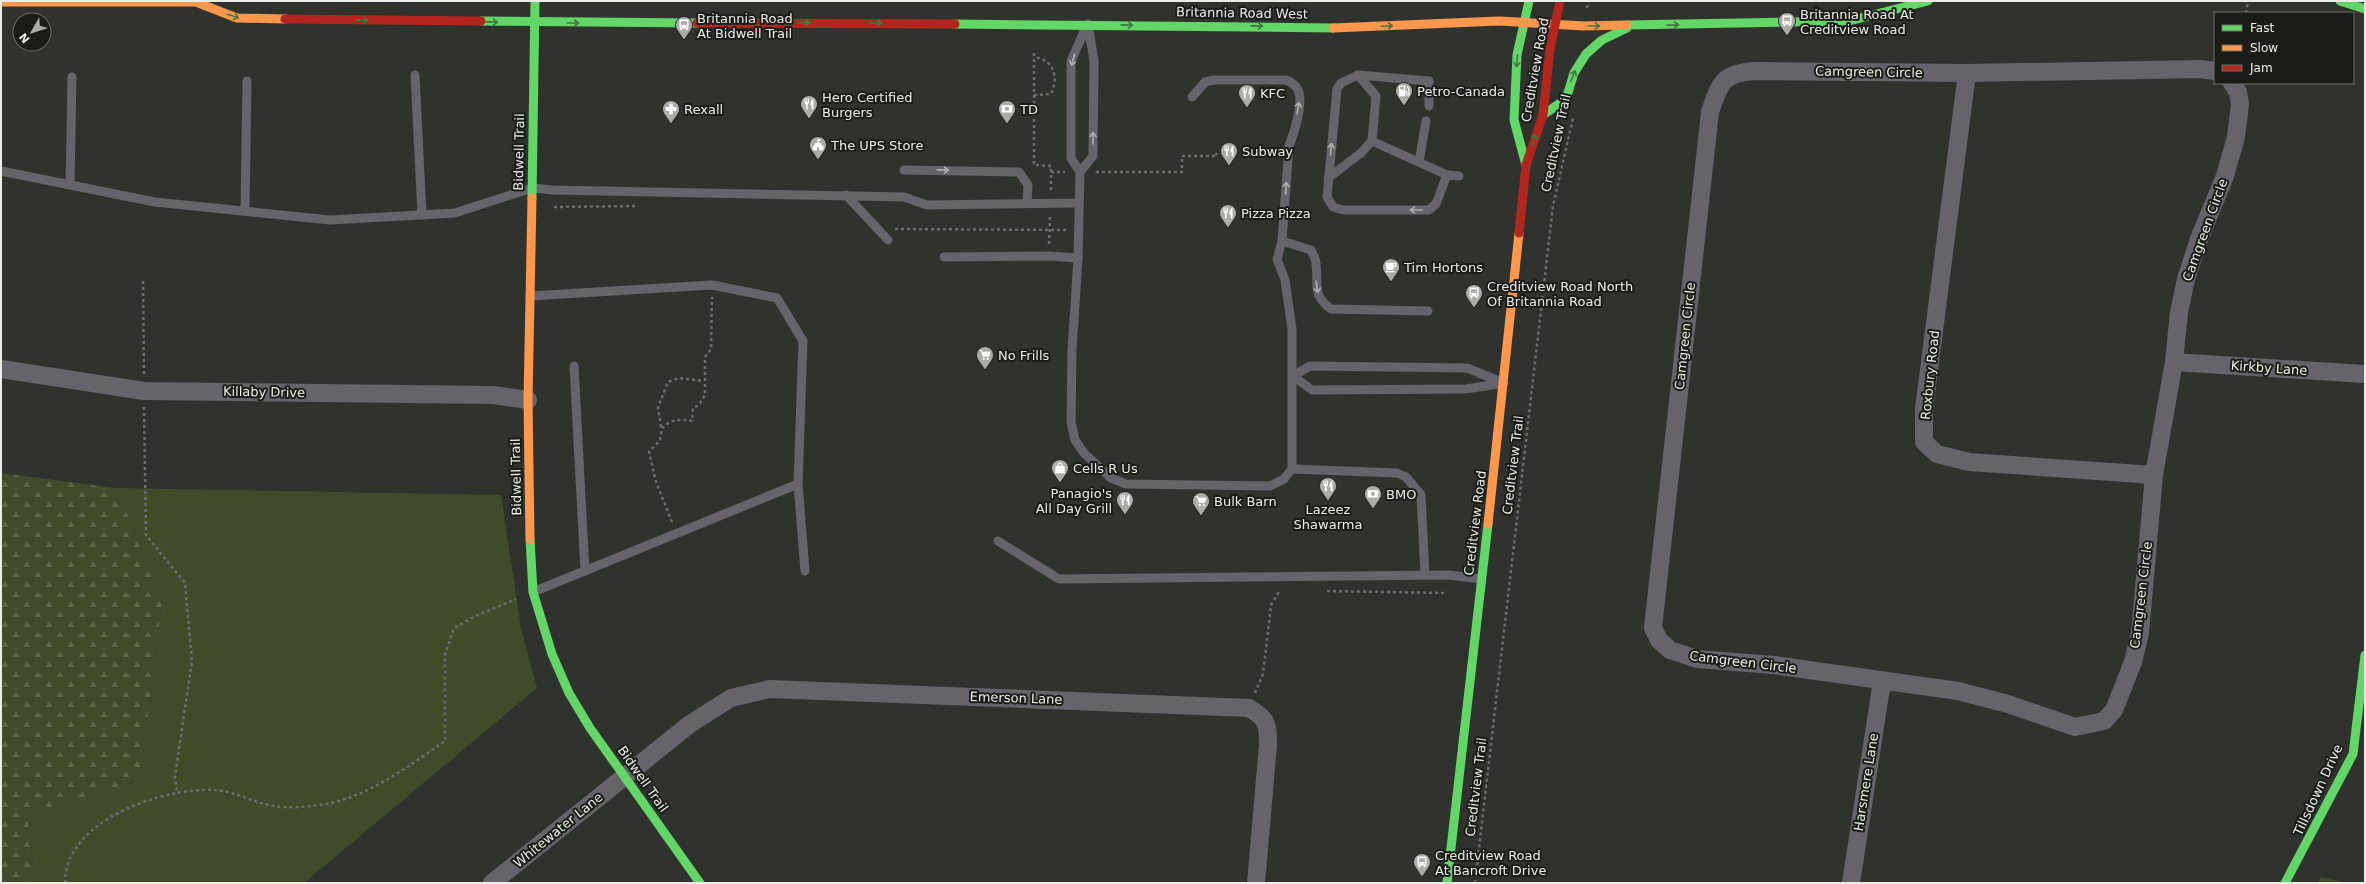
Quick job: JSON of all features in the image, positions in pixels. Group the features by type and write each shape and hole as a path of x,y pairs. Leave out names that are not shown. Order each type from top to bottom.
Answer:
{"main road":[{"name":"Bidwell Trail","path":"535,1 528,400 530,550 533,592 552,654 569,693 625,777 700,883"},
{"name":"Creditview Road","path":"1526,165 1514,120 1517,55 1529,1"},
{"name":"Creditview Road","path":"1447,883 1504,382 1526,165 1543,116 1555,24 1560,1"},
{"name":"Britannia Road West","path":"1,2 197,2 237,18 534,22 1088,24 1359,28 1499,21 1555,24 1634,25 1849,21 1928,1"},
{"path":"2340,1 2365,9"},
{"path":"1543,116 1566,99 1572,75 1588,52 1608,37 1634,25"},
{"name":"Tillsdown Drive","path":"2285,883 2359,756 2365,655"}],"street":[{"name":"Camgreen Circle","path":"2214,71 2200,69 1967,73 1740,72 1725,78 1720,85 1710,112 1653,628 1659,640 1670,650 1697,659 1774,665 1882,682 1958,691 2008,704 2075,727 2104,721 2114,710 2133,662 2140,633 2154,475 2174,362 2179,312 2186,279 2199,240 2225,176 2236,137 2240,104 2238,92 2233,84"},
{"name":"Roxbury Road","path":"1967,73 1924,409 1924,442 1937,454 1969,462 2154,475"},
{"name":"Kirkby Lane","path":"2174,362 2365,374"},
{"name":"Killaby Drive","path":"1,370 144,391 493,395 528,400"},
{"name":"Harsmere Lane","path":"1851,883 1882,682"},
{"name":"Emerson Lane","path":"625,777 690,724 731,698 770,689 1249,708"},
{"path":"1249,708 1260,714 1268,725 1268,745 1256,883"},
{"name":"Whitewater Lane","path":"492,883 625,777"}],"lane":[{"path":"1080,172 1071,158 1071,61 1088,24"},
{"path":"1088,24 1094,61 1093,156 1080,172 1078,203 1078,258 1072,351 1071,422 1076,440 1095,465 1111,478 1137,485 1270,486 1284,479 1292,469 1292,329 1285,280 1277,259 1282,241 1289,146 1294,132 1300,100 1298,90 1294,84 1286,80 1214,80 1205,82 1192,97"},
{"path":"415,75 422,215"},
{"path":"1429,106 1429,81 1358,75 1341,83 1337,89 1326,196 1332,207 1343,210 1429,210 1436,204 1447,175"},
{"path":"1328,178 1361,153 1372,141 1376,96 1358,75"},
{"path":"70,185 72,77"},
{"path":"245,211 246,81"},
{"path":"1419,162 1426,121"},
{"path":"1372,141 1447,175 1459,176"},
{"path":"904,170 1019,172 1028,185 1027,203"},
{"path":"1,171 155,202 330,220 455,213 532,188 553,190 904,196 927,205 1078,203"},
{"path":"846,195 888,240"},
{"path":"1282,241 1311,250 1316,264 1317,293 1322,302 1331,309 1428,311"},
{"path":"944,257 1049,256 1078,258"},
{"path":"530,296 712,285 777,298 803,342 798,484 805,571"},
{"path":"574,366 585,571"},
{"path":"1293,376 1310,366 1467,368 1504,382"},
{"path":"1293,376 1312,390 1466,389 1504,382"},
{"path":"1292,469 1397,473 1406,477 1421,495 1425,576"},
{"path":"533,592 798,484"},
{"path":"998,541 1059,579 1449,575 1481,579"}],"path":[{"path":"2246,12 2248,1"},
{"path":"1034,95 1051,94 1055,82 1053,69 1048,62 1034,55 1034,95 1034,165 1051,166 1049,256"},
{"name":"Creditview Trail","path":"1475,883 1553,206 1574,113"},
{"path":"1051,172 1182,172 1182,156 1216,156 1216,154"},
{"path":"554,206 641,206"},
{"path":"890,225 894,229 1078,230"},
{"path":"143,281 146,535 186,583 192,661 175,776 177,793"},
{"path":"662,428 678,418 692,421 693,408 699,405 704,395 705,357 711,349 712,285"},
{"path":"677,534 656,482 649,452 660,440 662,428 658,407 668,382 679,378 704,381"},
{"path":"1249,708 1263,674 1272,605 1279,590 1287,590"},
{"path":"1318,591 1444,593"},
{"path":"65,883 68,862 76,848 95,828 111,816 138,804 177,793 216,790 275,806 330,803 360,794 407,767 445,741 445,654 454,628 478,614 533,592"}],"green space":[{"path":"1,473 117,488 162,601 140,780 27,814 35,883 1,883"},
{"path":"117,488 501,495 521,628 537,688 304,883 35,883 27,814 140,780 162,601"},
{"path":"2321,877 2347,883 2318,883"}],"traffic: fast":[{"path":"532,198 535,1"},
{"path":"1526,165 1514,120 1517,55 1529,1"},
{"path":"1627,25 1849,21 1928,1"},
{"path":"2340,1 2365,9"},
{"path":"481,21 697,23"},
{"path":"955,24 1333,28"},
{"path":"1543,115 1566,99 1574,73 1586,54 1602,40 1627,28"},
{"path":"1447,883 1488,524"},
{"path":"530,539 533,592 552,654 569,693 590,728 700,883"},
{"path":"2285,883 2353,754 2365,655"}],"traffic: slow":[{"path":"1,2 196,2 237,18 285,19"},
{"path":"1333,28 1499,21 1584,26 1627,25"},
{"path":"530,539 528,400 532,198"},
{"path":"1488,524 1519,233"}],"traffic: jam":[{"path":"1519,233 1526,165 1543,115 1550,49 1560,1"},
{"path":"285,19 481,21"},
{"path":"697,23 955,24"}],"place":[{"name":"Britannia Road At Creditview Road","path":"1787,36"},
{"name":"Britannia Road At Bidwell Trail","path":"684,40"},
{"name":"Petro-Canada","path":"1404,106"},
{"name":"KFC","path":"1247,108"},
{"name":"Hero Certified Burgers","path":"809,119"},
{"name":"Rexall","path":"671,124"},
{"name":"TD","path":"1007,124"},
{"name":"The UPS Store","path":"818,160"},
{"name":"Subway","path":"1229,166"},
{"name":"Pizza Pizza","path":"1228,228"},
{"name":"Tim Hortons","path":"1391,282"},
{"name":"Creditview Road North Of Britannia Road","path":"1474,308"},
{"name":"No Frills","path":"985,370"},
{"name":"Cells R Us","path":"1060,483"},
{"name":"Lazeez Shawarma","path":"1328,501"},
{"name":"BMO","path":"1373,509"},
{"name":"Panagio's All Day Grill","path":"1125,515"},
{"name":"Bulk Barn","path":"1201,516"},
{"name":"Creditview Road At Bancroft Drive","path":"1422,877"}]}
